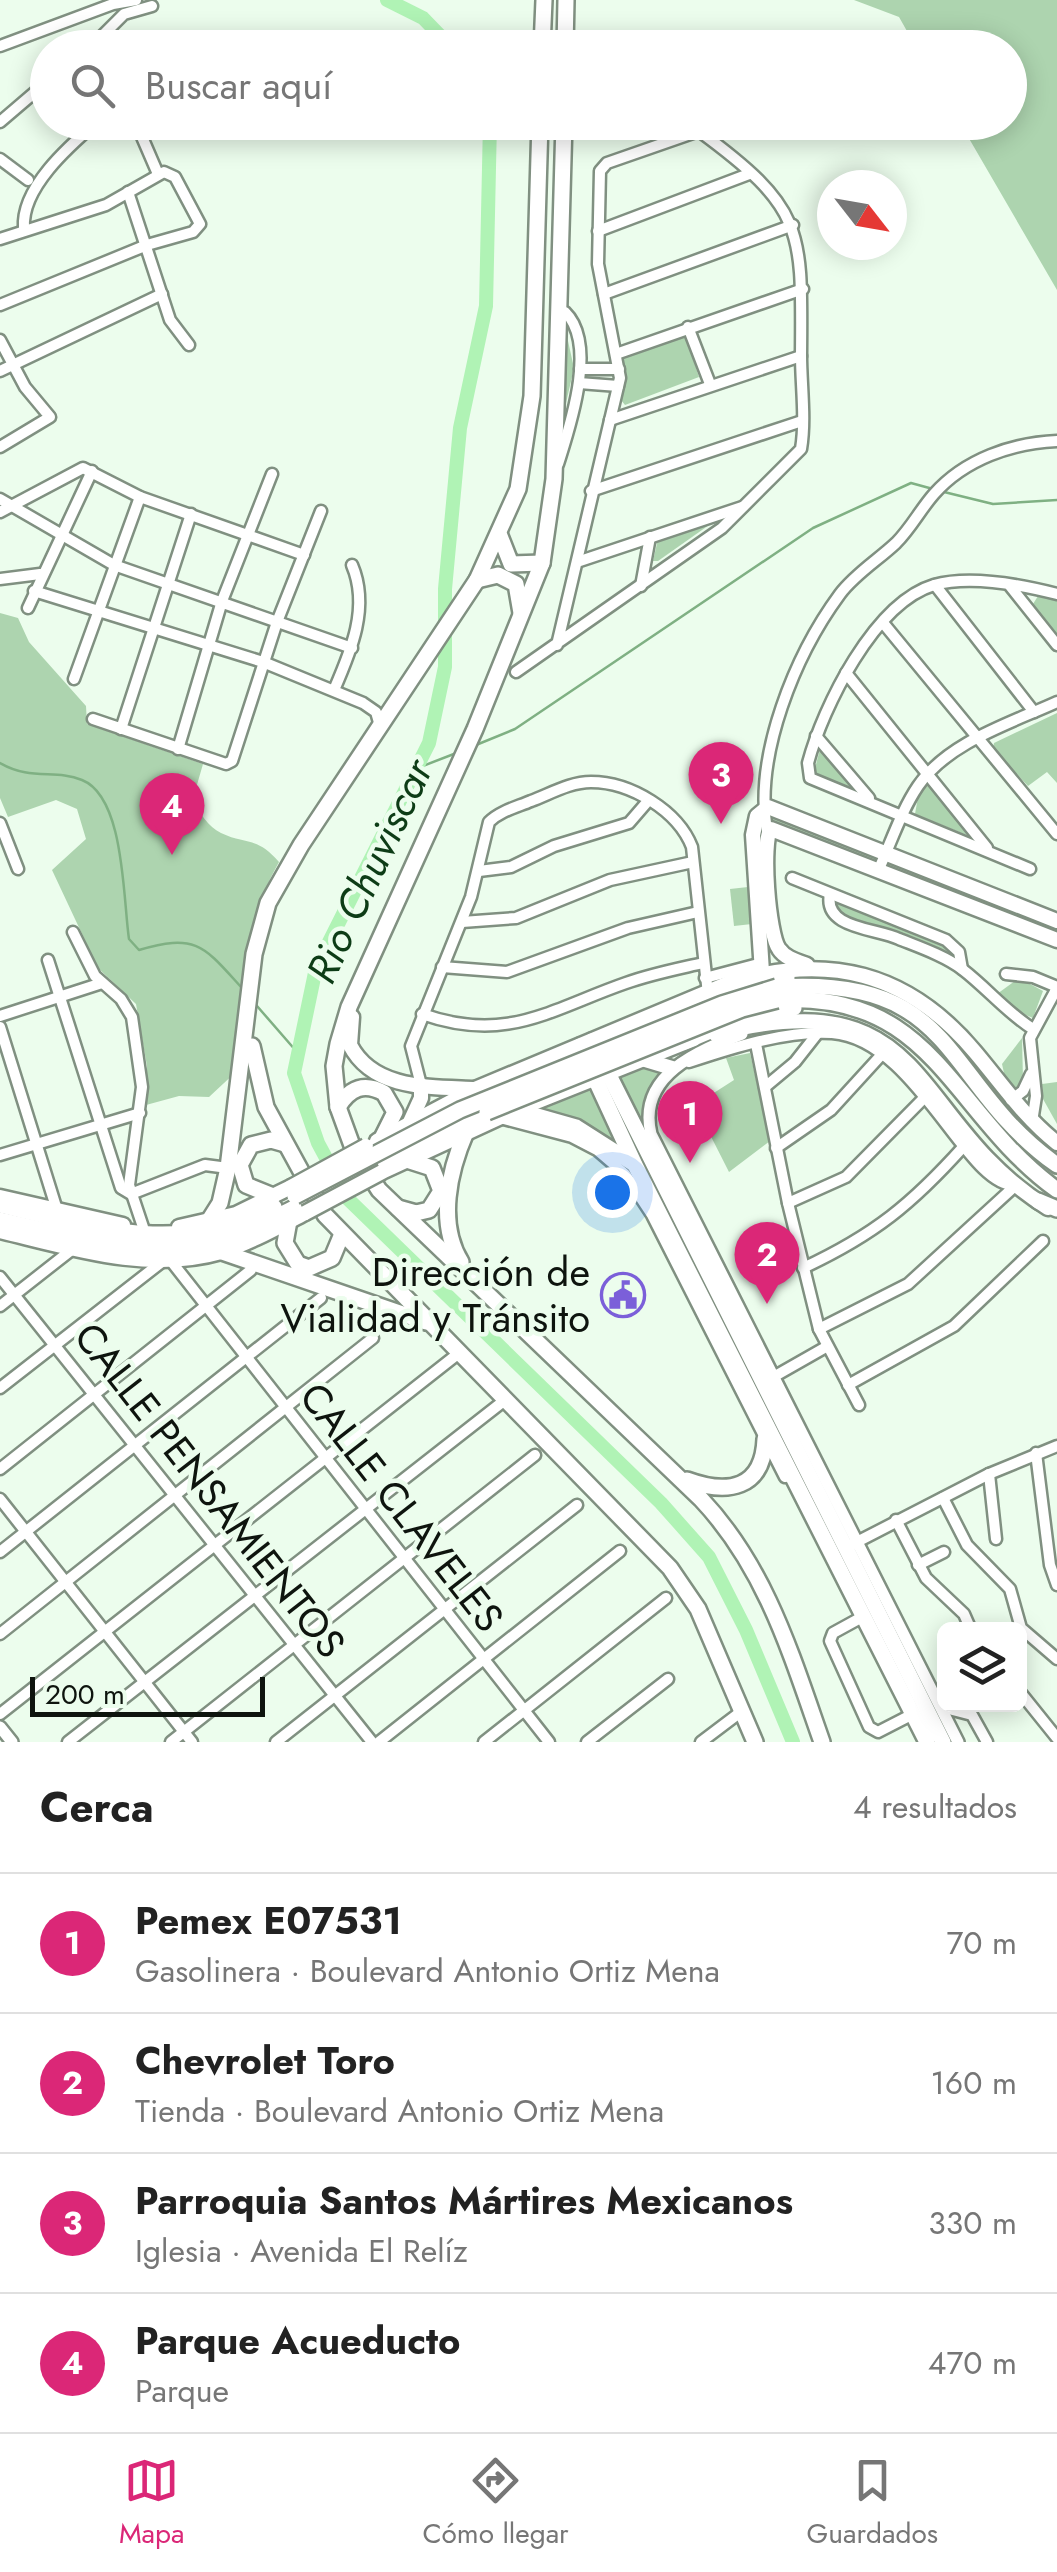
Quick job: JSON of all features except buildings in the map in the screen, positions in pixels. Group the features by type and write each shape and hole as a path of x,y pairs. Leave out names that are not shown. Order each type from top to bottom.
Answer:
{"main road":[{"path":"543,30 544,0"},
{"path":"565,30 566,0"},
{"path":"208,1222 220,1203 228,1168 254,954 268,903 301,845 477,580 500,536 525,457 535,326 540,140"},
{"path":"563,140 554,479 542,562 475,730 370,963 338,1044 334,1066 338,1108 365,1170 396,1207 679,1478 735,1537 762,1582 822,1742"},
{"path":"535,326 557,310"},
{"path":"500,536 512,564 542,562"},
{"path":"477,580 498,576 516,584 522,598 520,622"},
{"path":"762,968 753,835 764,808 782,810 1057,921"},
{"path":"816,968 787,956 774,939 765,848 768,831 776,829 1057,940"},
{"path":"370,963 353,1012 350,1044 377,1075 421,1085 475,1089"},
{"path":"0,1231 74,1248 167,1261 222,1252 261,1236 366,1146 475,1089 586,1043 706,986 762,968 816,968 878,980 922,1001 976,1053 1011,1100 1057,1143"},
{"path":"706,986 782,978 829,979 844,988 895,1002 934,1029 1014,1128 1057,1165"},
{"path":"0,1205 135,1235 169,1236 234,1226 295,1205 460,1110 722,1004 844,988"},
{"path":"0,1220 110,1245 160,1250 214,1244 492,1115 777,994 848,1005 881,1016 922,1044 986,1126 1057,1190"},
{"path":"378,1168 407,1160 492,1115 516,1110 762,1012 848,1005"},
{"path":"248,1017 259,1085 309,1190 342,1234 684,1586 755,1742"},
{"path":"684,1042 774,1022 839,1024 884,1043 920,1074 980,1150 1016,1185 1057,1211"},
{"path":"586,1043 767,1380 943,1742"},
{"path":"642,1059 672,1068"},
{"path":"601,1074 635,1164 845,1547 864,1616 927,1742"},
{"path":"410,1123 422,1098 421,1085"},
{"path":"338,1108 356,1088 366,1086 384,1093 394,1112 382,1138"},
{"path":"516,1110 576,1127 635,1164"},
{"path":"466,1132 454,1161 449,1237 462,1263 488,1296"},
{"path":"284,1144 270,1140 251,1145 240,1165 246,1185 295,1205"},
{"path":"396,1207 416,1213 428,1210 441,1191 432,1168 407,1160"},
{"path":"0,1197 143,1227 208,1222 273,1196"},
{"path":"295,1205 284,1232 290,1254 310,1268 332,1258 342,1234"},
{"path":"222,1252 430,1324"},
{"path":"679,1478 712,1488 742,1484 762,1464 765,1439"}],"street":[{"path":"43,30 114,4 137,0 152,6 124,14 108,30"},
{"path":"0,46 30,35"},
{"path":"0,122 30,96"},
{"path":"24,228 26,206 38,186 81,140"},
{"path":"143,140 158,174"},
{"path":"557,645 580,561 592,491 618,386 619,369 598,264 602,166 668,140"},
{"path":"516,672 722,528 798,453 802,421 802,289 793,225 780,202 706,140"},
{"path":"0,159 28,180"},
{"path":"0,239 24,228 106,205 158,174 174,177 199,228 0,305"},
{"path":"598,231 749,174"},
{"path":"128,192 170,320 188,346"},
{"path":"604,294 793,225"},
{"path":"616,354 802,289"},
{"path":"0,370 162,294"},
{"path":"554,479 580,369 575,325 565,312 557,310"},
{"path":"688,326 710,384"},
{"path":"0,340 12,364 50,417 0,447"},
{"path":"610,420 801,356"},
{"path":"580,369 619,369"},
{"path":"579,382 618,386"},
{"path":"592,491 802,421"},
{"path":"768,831 764,808 782,714 817,633 841,593 898,541 944,485 1005,448 1057,441"},
{"path":"4,506 76,469 92,471 140,497 304,555"},
{"path":"28,608 40,574 92,471"},
{"path":"178,749 222,600 272,474"},
{"path":"74,679 140,497"},
{"path":"4,506 114,565 352,648"},
{"path":"580,561 743,507"},
{"path":"93,720 230,763 276,622 321,511"},
{"path":"121,729 191,514"},
{"path":"640,586 650,538"},
{"path":"334,690 352,648 359,602 352,565"},
{"path":"0,578 40,574"},
{"path":"935,585 1034,712"},
{"path":"1030,869 810,778 808,763 816,736 846,674 906,601 935,585 1009,585 1057,594"},
{"path":"1009,585 1057,644"},
{"path":"34,591 263,662 334,690 376,712 380,729"},
{"path":"884,624 1056,833"},
{"path":"846,674 989,850"},
{"path":"363,703 400,700"},
{"path":"878,871 903,815 929,772 979,738 1057,702"},
{"path":"816,736 873,803"},
{"path":"421,1085 410,1053 422,1014 462,922 492,818 590,782 648,800 680,821 693,862 706,986"},
{"path":"479,871 511,867 554,846 629,823 648,800"},
{"path":"0,824 18,869"},
{"path":"462,922 516,918 610,880 693,862"},
{"path":"792,878 946,940 958,952 962,969"},
{"path":"830,894 829,907 837,919 894,936 962,969 1002,1008 1033,1029"},
{"path":"442,967 507,972 628,928 698,912"},
{"path":"73,932 102,983 121,999 132,1016 142,1071 131,1194"},
{"path":"48,960 118,1181 131,1194 143,1227"},
{"path":"422,1014 450,1023 522,1022 564,1011 626,982 703,963"},
{"path":"1006,974 1033,977 1057,987 1033,1029 1032,1073 1037,1103 1032,1122"},
{"path":"0,1016 102,983"},
{"path":"721,1290 655,1146 649,1127 651,1102 672,1068 709,1047 774,1022"},
{"path":"0,1027 57,1210"},
{"path":"672,1068 756,1044 817,1034 854,1038 884,1052 926,1096 964,1146 999,1181 1016,1185"},
{"path":"765,1087 794,1062 817,1034"},
{"path":"756,1044 788,1204 819,1330 859,1405"},
{"path":"776,1148 831,1110 884,1052"},
{"path":"1011,1100 1023,1091 1032,1073"},
{"path":"788,1204 846,1176 926,1096"},
{"path":"0,1154 140,1113"},
{"path":"492,1115 572,1137 597,1150 624,1174 652,1215 822,1546 845,1547 989,1474 1057,1446"},
{"path":"804,1268 858,1242 898,1215 964,1146"},
{"path":"131,1194 205,1165 228,1168"},
{"path":"819,1330 908,1284 1016,1185"},
{"path":"848,1385 954,1326 1043,1241"},
{"path":"0,1306 74,1248"},
{"path":"0,1388 167,1261"},
{"name":"CALLE CLAVELES","path":"167,1261 549,1742"},
{"path":"0,1469 251,1270"},
{"name":"CALLE PENSAMIENTOS","path":"0,1277 375,1742"},
{"path":"0,1552 321,1298"},
{"path":"0,1634 374,1338"},
{"path":"767,1380 826,1347"},
{"path":"0,1714 459,1353"},
{"path":"68,1742 505,1400"},
{"path":"1036,1453 1050,1566 1057,1586"},
{"path":"172,1742 188,1737 295,1644 535,1455"},
{"path":"989,1474 996,1539"},
{"path":"0,1498 188,1737"},
{"path":"943,1498 967,1546 1010,1588 1022,1628 1057,1659"},
{"path":"276,1742 577,1505"},
{"path":"1044,1512 1057,1512"},
{"path":"896,1520 933,1589 964,1614 968,1622"},
{"path":"845,1547 937,1700"},
{"path":"375,1742 620,1551"},
{"path":"918,1565 944,1552"},
{"path":"484,1742 666,1598"},
{"path":"864,1616 832,1634 830,1641 869,1727 878,1732 913,1714"},
{"path":"588,1742 668,1679"},
{"path":"1027,1701 1057,1738"},
{"path":"702,1742 742,1710"},
{"path":"943,1712 958,1742"},
{"path":"960,1712 972,1715 987,1742"},
{"path":"0,1727 12,1742"}],"green space":[{"path":"854,0 1057,0 1057,290 970,140 1027,140 1027,30 906,30 899,17"},
{"path":"684,331 699,377 625,405 621,400 626,379 622,353"},
{"path":"566,332 574,368 561,425"},
{"path":"719,518 658,561 653,561 658,539"},
{"path":"1038,596 1057,601 1057,634 1033,604"},
{"path":"0,613 18,618 29,642 86,706 87,724 203,764 192,802 205,819 221,833 264,848 279,862 250,937 242,989 238,1070 209,1097 179,1096 146,1105 147,1066 136,1004 98,968 52,870 86,839 77,809 56,800 8,817 0,798"},
{"path":"1057,713 1057,783 1047,772 1028,786 993,749 994,743"},
{"path":"820,749 851,781 849,788 814,772"},
{"path":"929,783 969,836 915,814 918,797"},
{"path":"772,810 879,857 878,861 774,823 769,819"},
{"path":"889,859 1057,926 1057,937 891,869"},
{"path":"748,887 752,924 734,926 730,889"},
{"path":"834,904 947,944 954,957 893,930 842,918"},
{"path":"1019,978 1043,991 1033,1018 1006,1007 997,994"},
{"path":"1022,1038 1023,1080 1017,1088 1006,1082 1002,1064"},
{"path":"750,1053 770,1141 729,1172 695,1105 734,1080 726,1058"},
{"path":"642,1063 666,1067 644,1105 644,1132 616,1071"},
{"path":"593,1082 617,1143 582,1121 537,1107"},
{"path":"1057,1082 1057,1124 1043,1099 1042,1084"}],"waterway":[{"name":"Rio Chuviscar","path":"387,0 423,18 435,30"},
{"name":"Rio Chuviscar","path":"393,3 397,0"},
{"name":"Rio Chuviscar","path":"490,140 486,306 460,428 445,589 445,667 429,743 316,968 294,1073 318,1143 348,1199 661,1503 709,1557 746,1630 793,1742"},
{"path":"476,745 515,729 813,528 911,483 933,489"},
{"path":"940,491 993,504 1057,500"},
{"path":"415,769 459,752"},
{"path":"0,763 22,772 72,777 96,790 114,827 129,939 139,950 174,943 198,947 241,987"},
{"path":"257,1006 297,1052"}],"place":[{"name":"Parroquia Santos Mártires Mexicanos","path":"721,824"},
{"name":"Parque Acueducto","path":"172,855"},
{"name":"Pemex E07531","path":"690,1163"},
{"name":"Dirección de Vialidad y Tránsito","path":"623,1295"},
{"name":"Chevrolet Toro","path":"767,1304"}]}
